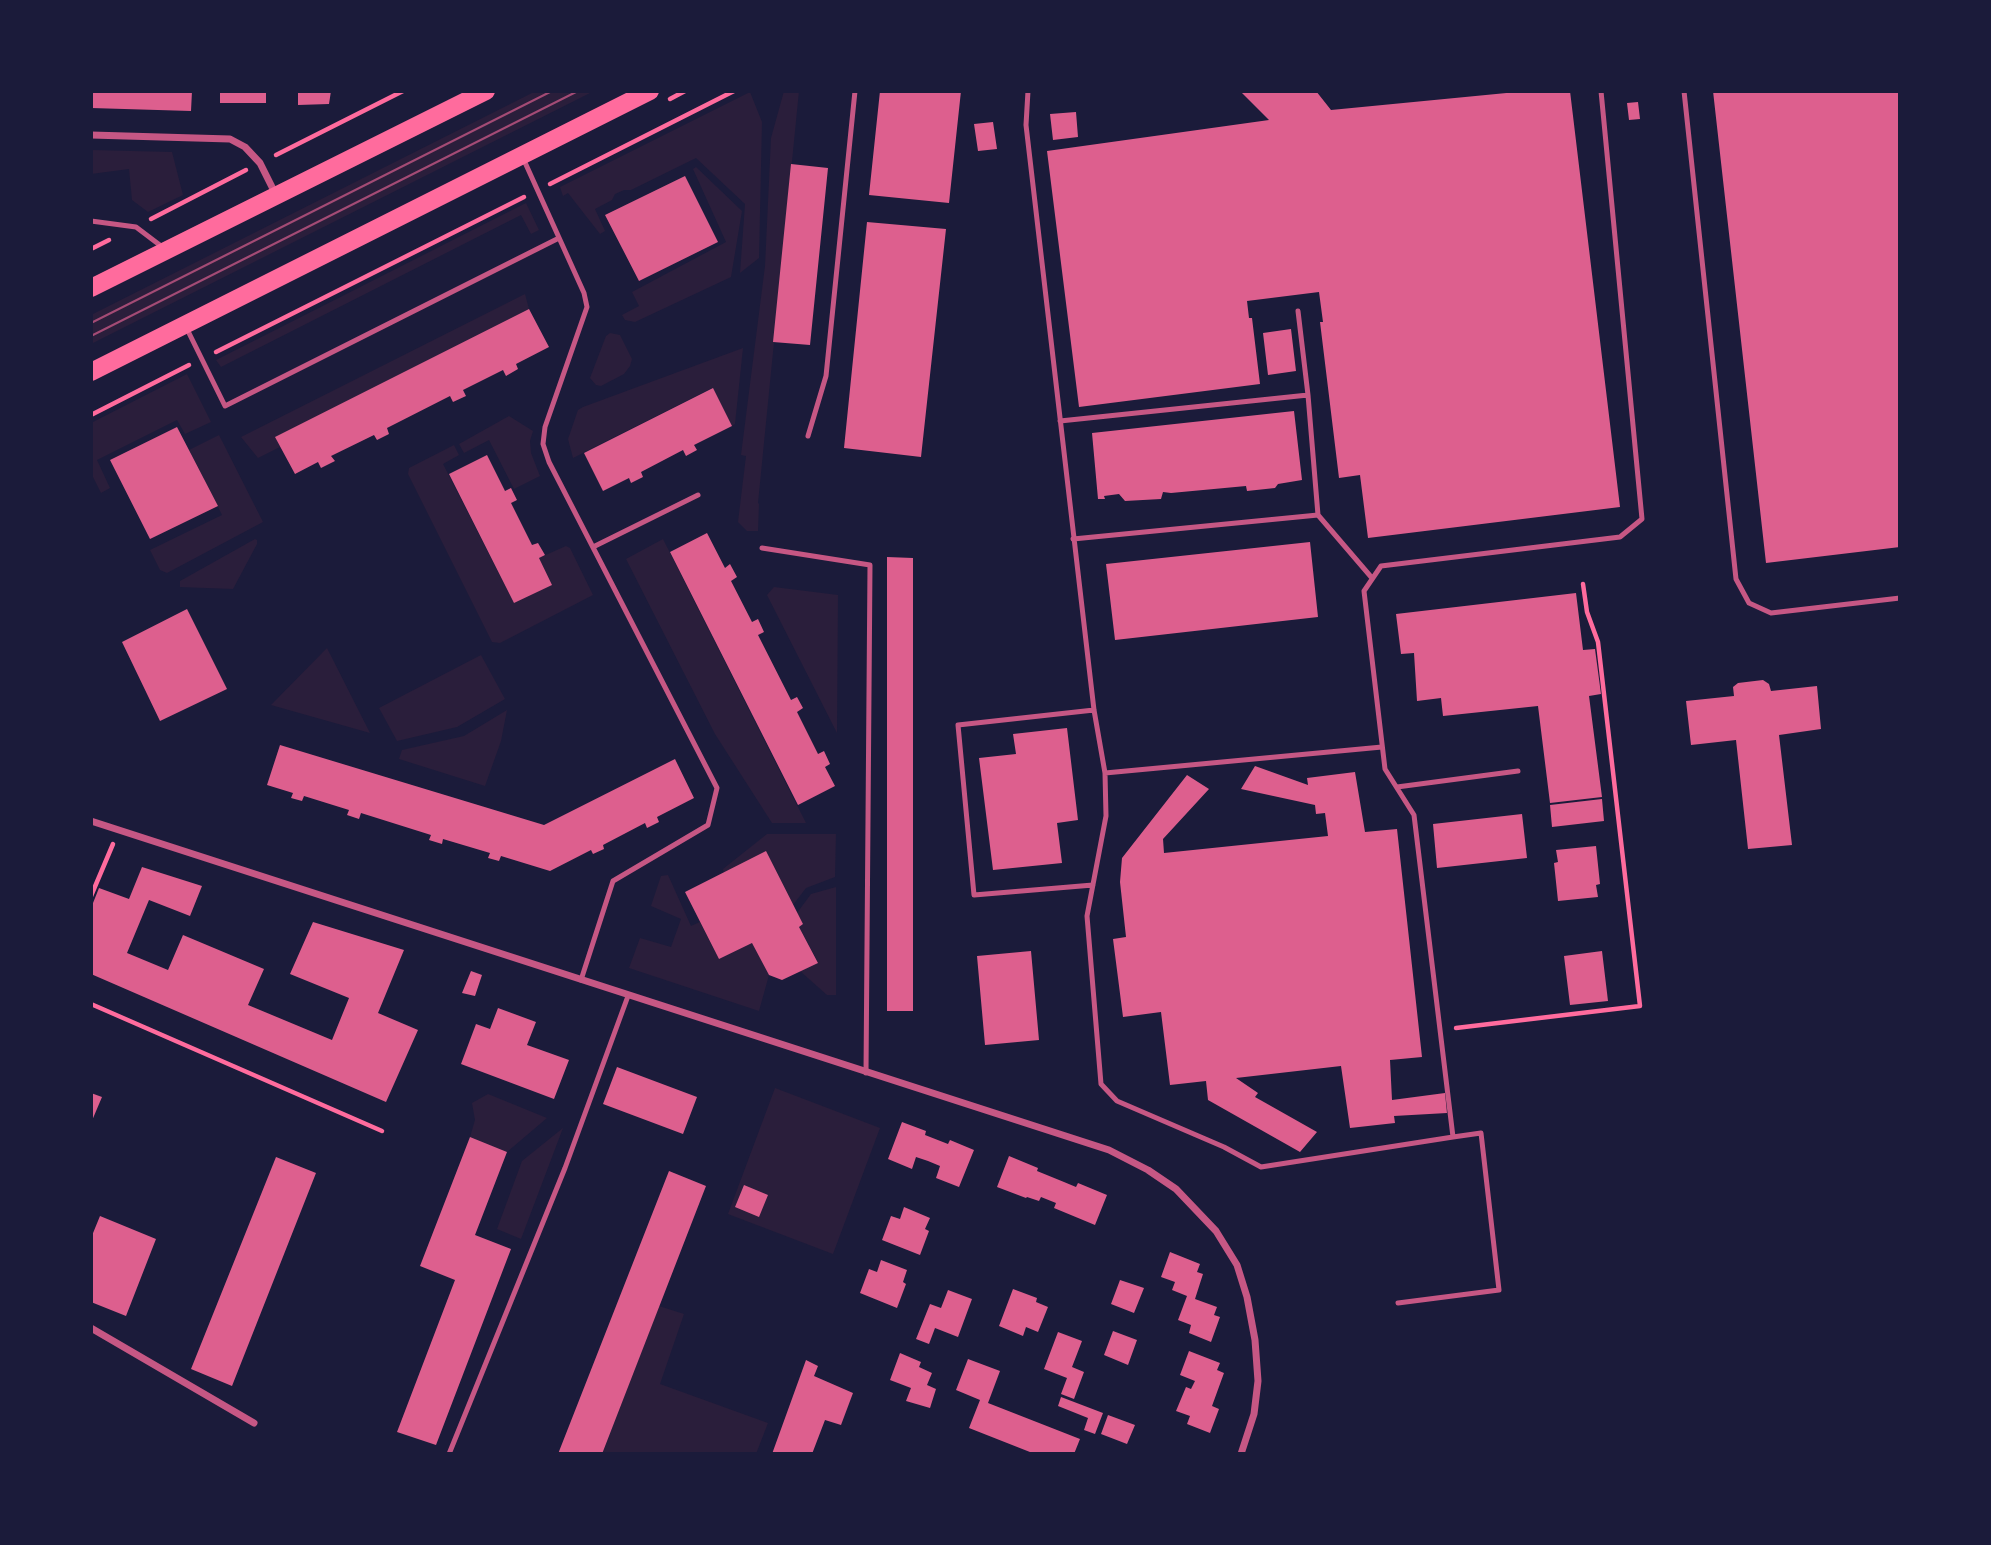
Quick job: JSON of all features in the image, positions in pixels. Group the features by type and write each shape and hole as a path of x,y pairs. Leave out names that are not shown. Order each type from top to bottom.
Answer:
{"main road":[{"path":"91,288 486,91"},
{"path":"91,372 650,91"}],"street":[{"path":"91,135 230,139 245,147 260,163 277,196"},
{"path":"91,821 1109,1150 1148,1170 1176,1189 1216,1231 1237,1265 1247,1297 1255,1340 1258,1381 1254,1414 1241,1454"},
{"path":"91,1328 254,1423"}],"lane":[{"path":"808,436 826,376 855,91"},
{"path":"1028,91 1026,125 1073,539 1094,710 1105,773 1105,816 1087,916 1101,1084 1117,1101 1224,1147 1261,1167 1481,1133 1499,1290 1398,1303"},
{"path":"1453,1137 1414,815 1385,769 1364,591 1381,566 1620,537 1642,519 1601,91"},
{"path":"1684,91 1736,579 1749,603 1771,613 1900,598"},
{"path":"522,155 584,293 587,307 545,427 543,444 549,462 717,788 708,825 614,881 581,980"},
{"path":"91,220 136,227 167,250"},
{"path":"184,324 225,406 559,238"},
{"path":"1298,311 1318,515 1373,578"},
{"path":"1060,421 1308,394"},
{"path":"593,547 698,495"},
{"path":"1073,539 1318,515"},
{"path":"762,548 870,565 866,1073"},
{"path":"1093,886 974,895 958,725 1094,710"},
{"path":"1105,773 1382,747"},
{"path":"1397,787 1518,771"},
{"path":"449,1454 565,1168 628,996"}],"path":[{"path":"91,415 734,91"},
{"path":"1440,1030 1640,1006 1598,642 1587,612 1583,584"},
{"path":"91,897 119,831"},
{"path":"91,1004 382,1131"}],"shaded area":[{"path":"536,91 594,91 91,344 91,315"},
{"path":"784,91 799,91 758,503 758,531 747,531 738,522 746,456 741,455 765,266 771,138"},
{"path":"750,92 762,122 759,258 740,273 745,204 696,158 631,190 615,194 612,200 595,209 605,231 600,234 568,193 563,196 560,187"},
{"path":"91,150 172,152 183,195 148,212 132,200 129,169 91,174"},
{"path":"696,167 742,211 731,277 635,322 625,320 622,315 639,306 632,292 726,242 693,169"},
{"path":"526,203 539,230 531,234 521,215 221,367 216,360"},
{"path":"525,294 529,309 276,437 280,447 258,458 241,437"},
{"path":"610,333 620,335 632,359 624,374 601,386 596,385 590,378 606,336"},
{"path":"743,348 735,424 732,426 712,388 573,458 568,439 578,410"},
{"path":"187,374 211,422 185,434 177,420 97,460 110,488 101,493 91,473 91,423"},
{"path":"509,416 533,431 531,453 540,476 514,489 489,440 464,453 459,444"},
{"path":"219,435 263,522 167,573 160,570 150,550 222,515 189,450"},
{"path":"454,445 459,455 443,464 514,603 551,585 539,558 566,546 570,548 593,595 500,643 492,642 408,474 409,468"},
{"path":"255,539 257,544 233,589 180,587 180,581"},
{"path":"663,539 806,823 772,823 715,734 626,559"},
{"path":"774,587 838,595 837,733 767,595"},
{"path":"327,648 370,733 271,705"},
{"path":"481,655 505,699 457,727 397,741 379,708"},
{"path":"507,710 501,741 485,786 399,759 402,750 464,736"},
{"path":"767,834 836,834 835,877 806,888 793,905 724,873 723,869"},
{"path":"668,875 691,926 700,922 719,959 752,943 769,975 759,1011 629,968 640,938 671,947 681,919 651,906 661,876"},
{"path":"836,887 836,995 827,995 800,971 818,962 799,927 803,924 797,913 811,894"},
{"path":"775,1088 880,1128 833,1254 728,1214"},
{"path":"488,1094 547,1118 507,1152 470,1137 475,1120 472,1103"},
{"path":"563,1128 521,1239 497,1229 522,1161"},
{"path":"659,1306 684,1314 660,1384 768,1423 756,1454 602,1454"}],"building":[{"path":"91,91 192,91 191,111 91,108"},
{"path":"220,91 266,91 266,103 220,103"},
{"path":"298,91 331,91 329,104 298,105"},
{"path":"880,91 961,91 949,203 869,195"},
{"path":"1240,91 1316,91 1331,110 1527,91 1570,91 1620,507 1368,538 1360,475 1339,478 1320,322 1323,322 1319,292 1247,301 1249,318 1252,318 1260,384 1079,407 1047,151 1269,120"},
{"path":"1713,91 1900,91 1900,547 1766,563"},
{"path":"1638,102 1640,119 1629,120 1627,103"},
{"path":"1076,112 1078,137 1053,140 1050,114"},
{"path":"993,122 997,149 978,151 974,124"},
{"path":"791,164 828,168 810,345 773,342"},
{"path":"685,176 718,242 639,281 605,215"},
{"path":"867,222 946,229 921,457 844,448"},
{"path":"529,309 549,347 516,364 518,369 506,376 503,370 463,390 466,396 453,402 450,396 387,428 389,434 377,440 374,435 331,456 335,461 321,468 318,462 295,474 275,437"},
{"path":"1291,329 1296,371 1268,375 1263,333"},
{"path":"713,388 732,426 694,445 697,450 686,456 683,450 641,472 643,477 631,483 629,478 603,491 584,453"},
{"path":"1294,411 1302,480 1278,484 1275,488 1247,491 1246,486 1163,492 1161,499 1125,501 1119,494 1098,499 1092,433"},
{"path":"177,427 218,506 150,539 110,460"},
{"path":"487,455 505,491 511,488 517,500 511,503 532,545 538,543 545,555 539,558 552,585 514,603 449,474"},
{"path":"707,533 725,568 730,564 737,577 731,581 752,622 758,619 764,632 758,635 791,700 797,697 803,708 797,712 818,754 824,751 830,764 825,767 835,786 798,805 670,552"},
{"path":"1310,542 1318,617 1115,640 1106,564"},
{"path":"887,557 913,558 913,1011 887,1011"},
{"path":"1576,593 1583,650 1595,649 1601,694 1589,696 1602,797 1550,803 1538,706 1443,716 1441,698 1417,701 1414,653 1401,654 1396,614"},
{"path":"187,609 227,689 160,721 122,642"},
{"path":"1763,680 1769,684 1771,691 1817,686 1821,729 1779,735 1792,845 1748,849 1736,740 1691,745 1686,701 1734,696 1733,687 1738,683"},
{"path":"1067,728 1078,820 1057,823 1062,863 993,870 979,758 1016,754 1013,734"},
{"path":"280,745 544,825 675,759 694,798 657,817 659,822 647,828 645,823 603,845 604,849 593,854 591,850 550,871 501,856 499,861 488,858 490,853 443,839 442,844 429,840 431,835 361,813 359,819 347,815 349,810 304,796 302,801 291,798 293,793 267,785"},
{"path":"1255,766 1308,785 1307,778 1355,772 1365,832 1397,829 1422,1057 1390,1060 1392,1100 1445,1093 1447,1113 1394,1116 1395,1123 1350,1128 1341,1066 1236,1078 1258,1093 1255,1097 1317,1132 1300,1152 1208,1100 1206,1081 1170,1085 1161,1012 1123,1017 1113,939 1126,937 1120,882 1122,858 1187,775 1209,789 1163,839 1164,853 1328,836 1325,813 1316,814 1315,805 1241,789"},
{"path":"1602,799 1604,821 1552,827 1550,805"},
{"path":"1522,814 1527,858 1437,868 1433,824"},
{"path":"1596,846 1600,884 1596,885 1598,897 1558,901 1554,863 1558,862 1556,850"},
{"path":"766,851 803,924 799,927 818,963 782,980 769,975 752,943 719,959 685,892"},
{"path":"142,867 202,886 190,916 149,900 127,953 168,970 183,935 264,969 248,1005 332,1040 349,998 290,974 313,922 404,950 378,1013 418,1030 386,1102 91,974 91,908 99,888 129,899"},
{"path":"1031,951 1039,1040 985,1045 977,956"},
{"path":"1602,951 1608,1001 1570,1005 1564,956"},
{"path":"471,971 482,975 475,996 462,993"},
{"path":"498,1008 536,1022 527,1045 569,1060 554,1099 461,1064 476,1024 490,1029"},
{"path":"617,1067 697,1097 683,1134 603,1104"},
{"path":"91,1093 102,1097 91,1123"},
{"path":"902,1122 926,1131 925,1135 948,1144 950,1140 974,1150 959,1187 936,1178 940,1166 928,1161 916,1157 912,1169 888,1159"},
{"path":"470,1137 507,1152 475,1235 511,1249 436,1445 397,1432 455,1280 420,1266"},
{"path":"1009,1156 1076,1187 1078,1183 1107,1195 1095,1225 1054,1208 1056,1203 1041,1197 1039,1201 997,1187"},
{"path":"276,1157 316,1173 232,1386 191,1369"},
{"path":"669,1171 706,1186 602,1454 558,1454"},
{"path":"744,1185 768,1195 759,1217 735,1207"},
{"path":"904,1207 930,1218 925,1229 929,1231 920,1255 882,1240 891,1216 900,1219"},
{"path":"100,1216 156,1239 126,1316 91,1302 91,1238"},
{"path":"1170,1252 1200,1264 1197,1272 1203,1274 1195,1299 1217,1307 1214,1315 1220,1317 1211,1342 1189,1333 1191,1325 1178,1320 1187,1296 1172,1290 1175,1282 1161,1277"},
{"path":"881,1260 907,1270 903,1282 906,1284 897,1308 860,1293 869,1269 877,1272"},
{"path":"1120,1280 1144,1288 1134,1313 1111,1304"},
{"path":"1013,1289 1037,1298 1036,1302 1048,1307 1038,1332 1026,1327 1023,1336 999,1326"},
{"path":"948,1290 972,1299 958,1337 935,1328 929,1344 916,1339 930,1304 941,1308"},
{"path":"1113,1331 1137,1340 1128,1365 1104,1355"},
{"path":"1058,1332 1082,1341 1072,1367 1084,1372 1074,1399 1061,1394 1067,1378 1044,1369"},
{"path":"1189,1351 1220,1363 1217,1370 1224,1373 1212,1406 1219,1409 1210,1433 1187,1424 1190,1416 1176,1411 1186,1387 1191,1389 1195,1381 1180,1375"},
{"path":"900,1353 921,1362 919,1367 932,1373 927,1385 936,1389 930,1408 906,1401 911,1388 890,1380"},
{"path":"968,1359 1000,1371 988,1403 1080,1439 1074,1454 1035,1454 969,1428 980,1400 956,1390"},
{"path":"806,1360 818,1366 814,1376 853,1393 841,1425 825,1420 812,1454 772,1454"},
{"path":"1061,1397 1103,1413 1095,1434 1084,1430 1088,1418 1058,1406"},
{"path":"1108,1415 1135,1425 1127,1444 1101,1434"}],"tram line":[{"path":"91,323 552,91"},
{"path":"91,336 578,91"}]}
